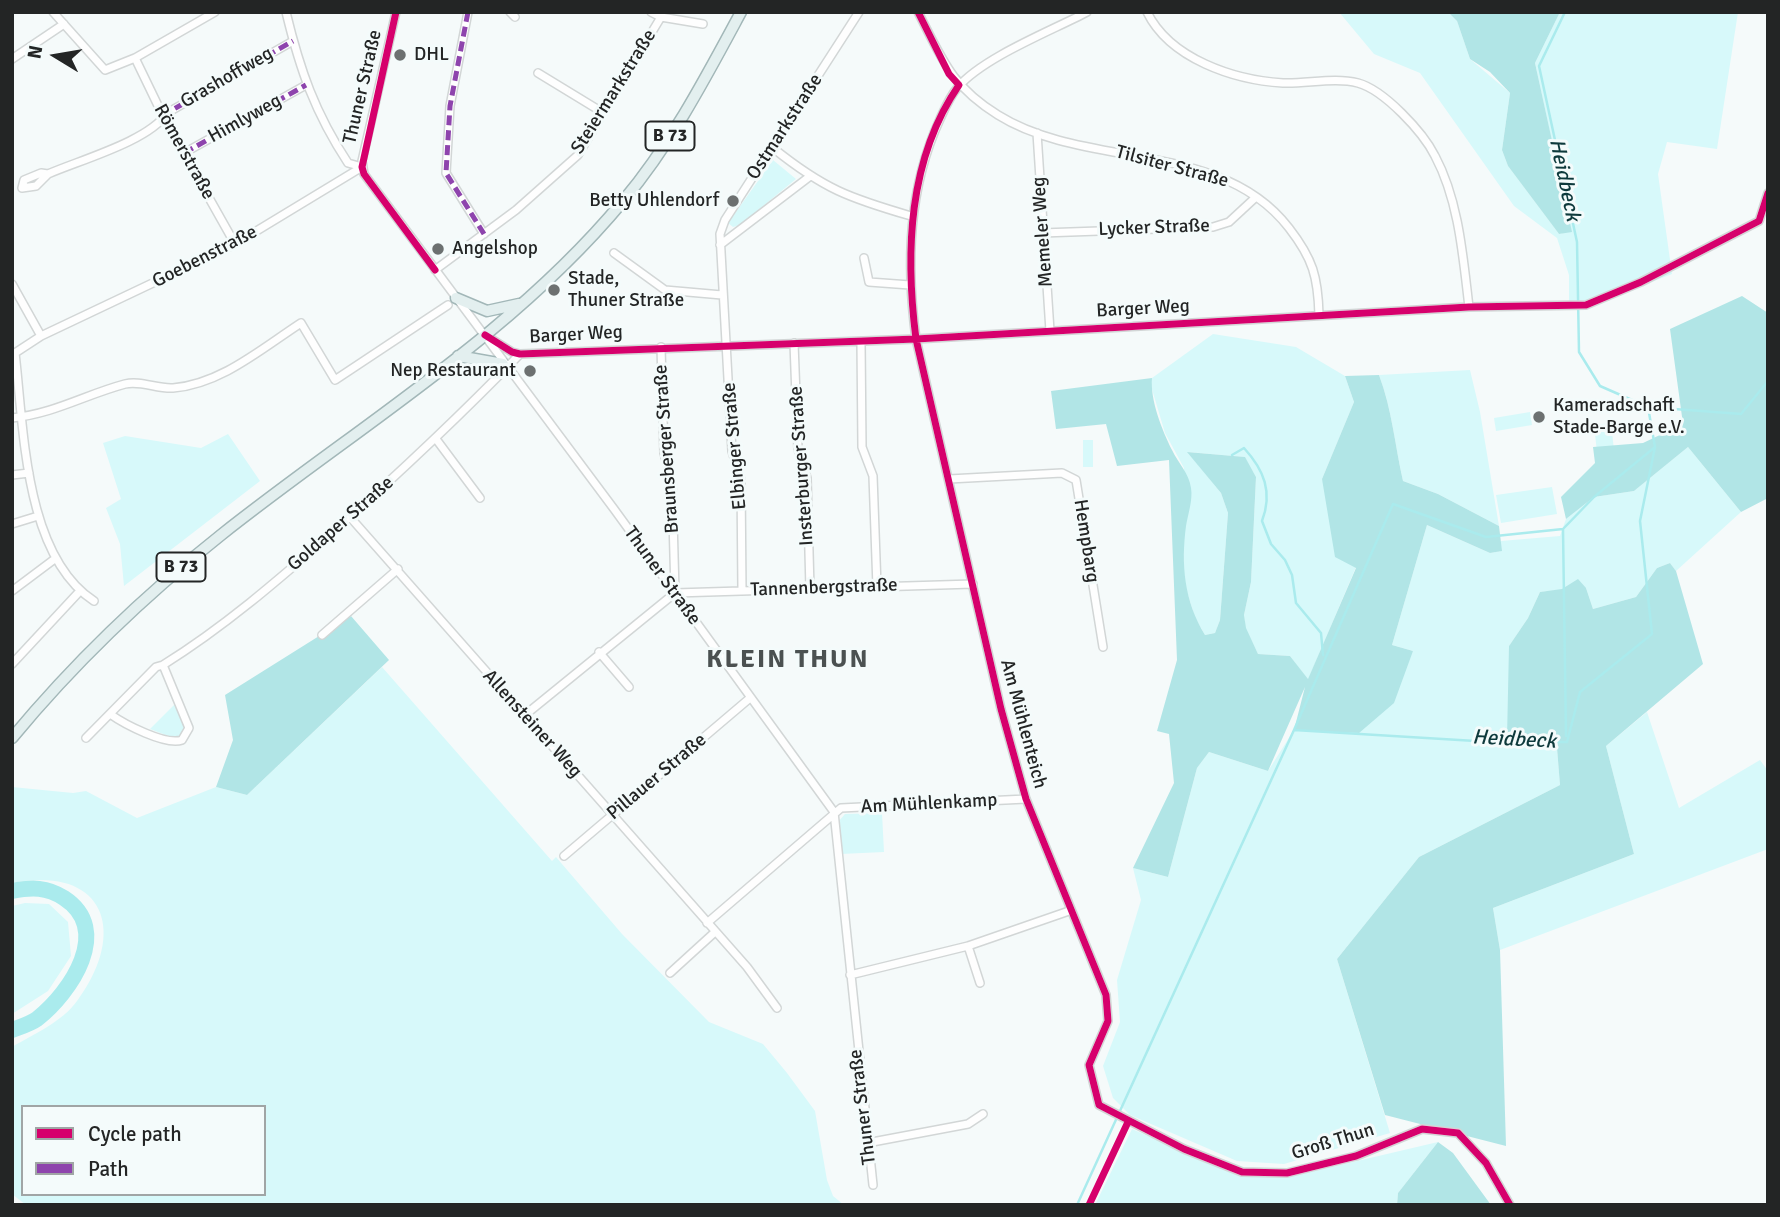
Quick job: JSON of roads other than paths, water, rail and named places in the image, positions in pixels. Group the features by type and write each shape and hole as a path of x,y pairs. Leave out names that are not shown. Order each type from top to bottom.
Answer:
{"main road":[{"name":"B 73","path":"12,738 89,652 173,573 458,356 522,304 623,201 662,149 741,12"},
{"path":"452,301 487,310 522,304"},
{"path":"458,356 505,366"}],"street":[{"path":"53,12 106,70 135,58 215,12"},
{"path":"286,12 306,85 323,124 348,163 362,167"},
{"name":"Thuner Straße","path":"396,12 362,167 435,270 452,301 485,335 505,366 834,812 873,1185"},
{"path":"468,12 450,106 446,173 484,234"},
{"name":"Steiermarkstraße","path":"651,12 661,18 703,24"},
{"name":"Ostmarkstraße","path":"725,345 720,245 724,220 859,12"},
{"name":"Tilsiter Straße","path":"918,12 949,74 999,116 1037,133 1197,171 1234,183 1278,213 1307,251 1318,282 1319,316"},
{"path":"959,85 995,60 1087,12"},
{"path":"1147,12 1154,28 1170,42 1187,55 1208,65 1282,83 1359,83 1385,100 1406,119 1435,156 1453,206 1469,307"},
{"name":"Steiermarkstraße","path":"435,270 516,210 578,155 661,18"},
{"path":"12,59 64,24"},
{"name":"Grashoffweg","path":"48,174 128,140 164,118 167,113 293,41"},
{"name":"Römerstraße","path":"135,58 164,118 236,244"},
{"path":"538,73 602,112"},
{"name":"Himlyweg","path":"184,153 306,85"},
{"name":"Am Mühlenteich","path":"959,85 928,146 912,216 911,285 916,339 1000,709 1026,800 1069,911 1106,995 1108,1021 1089,1065 1099,1105"},
{"name":"Memeler Weg","path":"1037,133 1050,331"},
{"path":"773,148 809,177 849,199 912,216"},
{"name":"Goebenstraße","path":"23,417 15,353 41,336 236,244 362,167"},
{"name":"Ostmarkstraße","path":"720,245 809,177"},
{"name":"Barger Weg","path":"485,335 520,354 916,339 1469,307 1564,307 1586,304 1641,282 1759,221 1768,193"},
{"name":"Lycker Straße","path":"1042,233 1213,227 1229,222 1256,197"},
{"path":"614,253 665,290 722,295"},
{"path":"864,258 869,282 911,285"},
{"path":"12,284 41,336"},
{"path":"12,418 59,410 95,392 131,382 170,388 207,382 301,323 335,380 452,301"},
{"path":"861,341 862,447 873,476 877,587"},
{"name":"Insterburger Straße","path":"794,343 798,449 807,478 810,589"},
{"name":"Elbinger Straße","path":"725,345 728,349 732,451 741,480 742,591"},
{"name":"Braunsberger Straße","path":"661,347 664,453 672,482 675,593"},
{"name":"Goldaper Straße","path":"86,738 156,667 209,636 350,517 436,439 505,366 520,354"},
{"path":"23,417 29,473 38,516 56,558 79,592 94,601"},
{"path":"436,439 480,498"},
{"path":"12,475 29,473"},
{"name":"Hempbarg","path":"949,479 1062,473 1076,480 1103,647"},
{"path":"12,524 38,516"},
{"name":"Allensteiner Weg","path":"350,517 715,932 777,1008"},
{"path":"12,590 56,558"},
{"path":"322,635 398,569"},
{"name":"Tannenbergstraße","path":"675,593 973,584"},
{"path":"12,664 79,592"},
{"path":"525,715 675,593"},
{"path":"599,653 629,687"},
{"path":"110,715 124,724 171,741 183,740 190,728 189,720 163,665"},
{"name":"Pillauer Straße","path":"564,856 750,698"},
{"name":"Am Mühlenkamp","path":"834,812 841,808 1026,800"},
{"path":"707,923 834,812"},
{"path":"850,975 968,946 1069,911"},
{"path":"670,973 715,932"},
{"path":"968,946 980,983"},
{"name":"Groß Thun","path":"1099,1105 1128,1122 1242,1172 1287,1173 1356,1156 1422,1129 1458,1133 1486,1163 1510,1205"},
{"path":"867,1143 968,1124 983,1114"}],"waterway":[{"name":"Heidbeck","path":"1077,1205 1294,730 1492,742 1567,742 1580,692 1652,634 1640,521 1655,447 1648,407 1600,386 1579,352 1577,242 1539,66 1565,12"},
{"path":"1648,407 1741,414 1768,381"},
{"path":"1294,730 1393,504 1486,537 1563,529 1594,497 1655,447"},
{"path":"1232,455 1244,448 1261,473 1267,500 1262,521 1271,544 1285,560 1292,575 1296,603 1321,633 1323,655"},
{"path":"1563,529 1566,736"},
{"path":"12,891 39,889 64,898 78,911 85,927 86,943 82,960 62,993 37,1019 12,1030"}],"place":[{"name":"DHL","path":"400,55"},
{"name":"Betty Uhlendorf","path":"733,201"},
{"name":"Angelshop","path":"438,249"},
{"name":"Stade, Thuner Straße","path":"554,290"},
{"name":"Nep Restaurant","path":"530,371"},
{"name":"Kameradschaft Stade-Barge e.V.","path":"1539,417"}],"district":[{"name":"KLEIN THUN","path":"788,660"}]}
